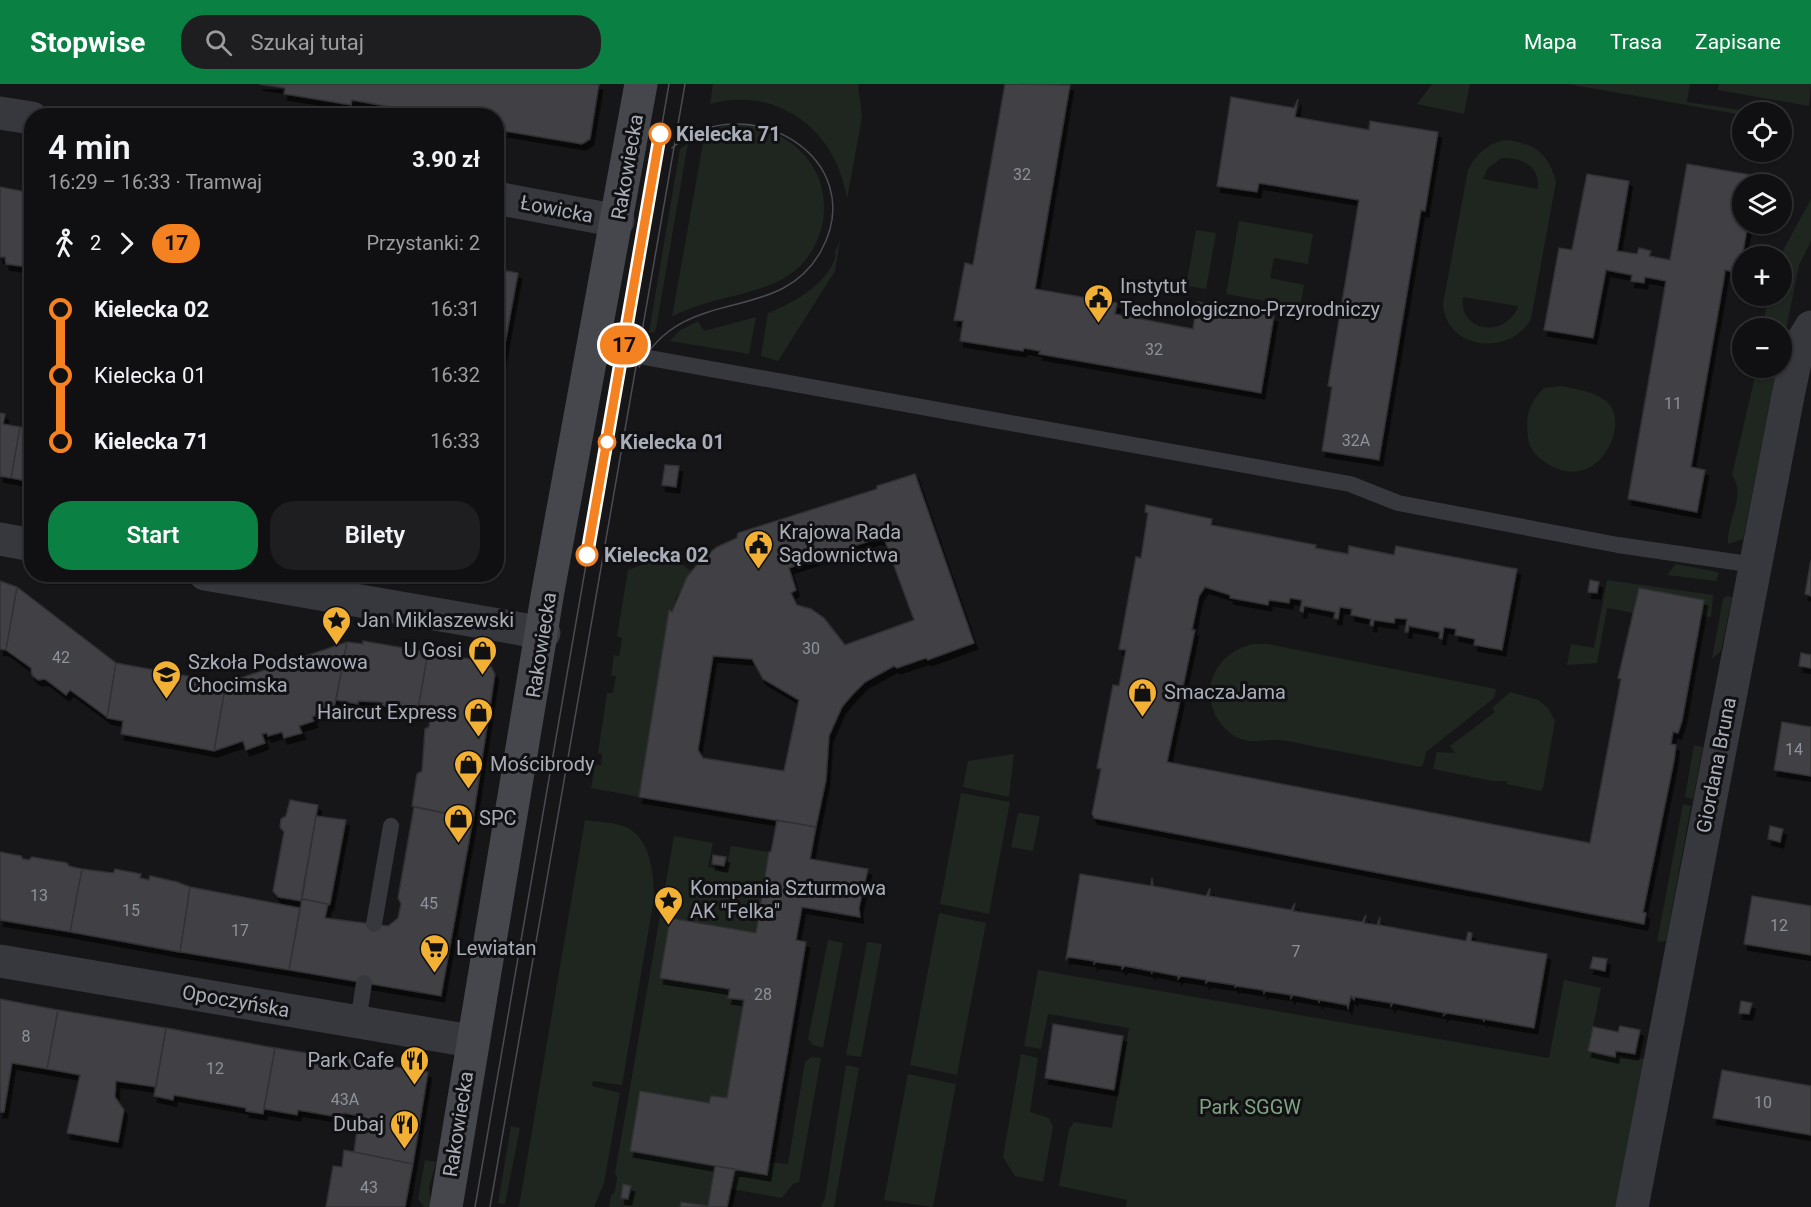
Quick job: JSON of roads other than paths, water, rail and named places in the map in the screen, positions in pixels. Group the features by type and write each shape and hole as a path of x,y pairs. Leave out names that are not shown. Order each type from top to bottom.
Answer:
{"street":[{"name":"Rakowiecka","path":"446,1207 471,1041 544,633 559,532 618,221 641,84"},
{"path":"0,113 24,117"},
{"name":"Łowicka","path":"504,200 618,221"},
{"name":"Giordana Bruna","path":"1632,1207 1798,348 1811,327"},
{"path":"0,539 24,544"},
{"path":"251,582 544,633"},
{"name":"Opoczyńska","path":"0,961 471,1041"}],"lane":[{"path":"594,348 1350,484 1398,503 1618,545 1755,565"},
{"path":"374,924 391,826"},
{"path":"358,1022 364,983"}],"tram line":[{"path":"475,1207 669,84"},
{"path":"490,1207 685,84"},
{"path":"639,367 658,341 681,324 705,313 757,299 781,289 803,274 821,251 832,217 830,187 816,161 793,141 765,128 734,124 702,130 672,148"},
{"name":"17","path":"587,555 660,134"}],"place":[{"name":"Kielecka 71","path":"660,134"},
{"name":"Instytut Technologiczno-Przyrodniczy","path":"1099,324"},
{"name":"Kielecka 01","path":"607,442"},
{"name":"Kielecka 02","path":"587,555"},
{"name":"Krajowa Rada Sądownictwa","path":"758,570"},
{"name":"Jan Miklaszewski","path":"336,646"},
{"name":"U Gosi","path":"483,676"},
{"name":"Szkoła Podstawowa Chocimska","path":"167,700"},
{"name":"SmaczaJama","path":"1143,718"},
{"name":"Haircut Express","path":"478,738"},
{"name":"Mościbrody","path":"469,790"},
{"name":"SPC","path":"458,844"},
{"name":"Kompania Szturmowa AK \"Felka\"","path":"669,926"},
{"name":"Lewiatan","path":"435,974"},
{"name":"Park Cafe","path":"415,1086"},
{"name":"Dubaj","path":"405,1150"}],"park label":[{"name":"Park SGGW","path":"1250,1107"}]}
